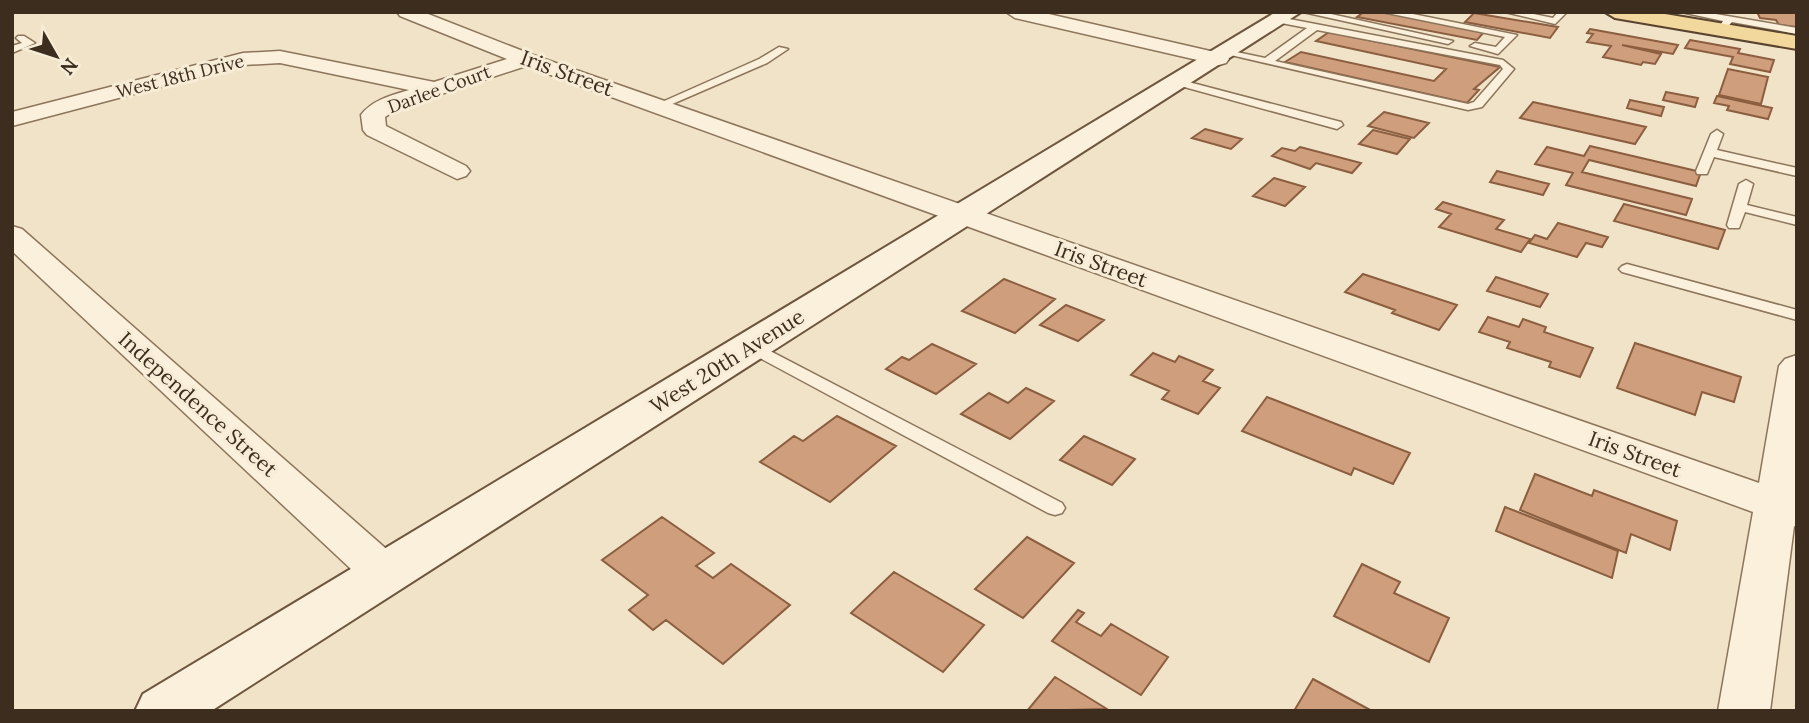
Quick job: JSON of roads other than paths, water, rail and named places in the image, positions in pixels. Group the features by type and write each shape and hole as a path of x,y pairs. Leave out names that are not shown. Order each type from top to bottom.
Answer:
{"main road":[{"path":"1615,12 1677,15 1797,43"}],"street":[{"name":"Iris Street","path":"406,12 526,60 1786,509"},
{"path":"1015,12 1223,56"},
{"name":"West 20th Avenue","path":"163,711 1181,83 1285,16"},
{"name":"West 18th Drive","path":"12,119 243,59 279,57 432,88"},
{"name":"Darlee Court","path":"457,171 375,130 373,115 391,103 432,88 526,60"},
{"name":"Independence Street","path":"12,235 384,573"},
{"path":"1744,711 1786,509 1797,366"}],"lane":[{"path":"1307,12 1498,51 1512,35 1386,12"},
{"path":"1416,12 1448,18 1455,12"},
{"path":"1509,12 1555,21 1563,12"},
{"path":"1223,56 1267,62 1468,107 1478,105 1509,69 1503,63 1315,27 1285,16"},
{"path":"1726,25 1797,31"},
{"path":"1267,62 1315,27"},
{"path":"12,50 30,43 21,38"},
{"path":"659,106 763,61 783,49"},
{"path":"1181,83 1337,125"},
{"path":"1702,171 1717,135"},
{"path":"1710,152 1797,172"},
{"path":"1734,225 1746,184"},
{"path":"1740,207 1797,221"},
{"path":"1627,269 1797,314"},
{"path":"751,346 1055,508"}]}
